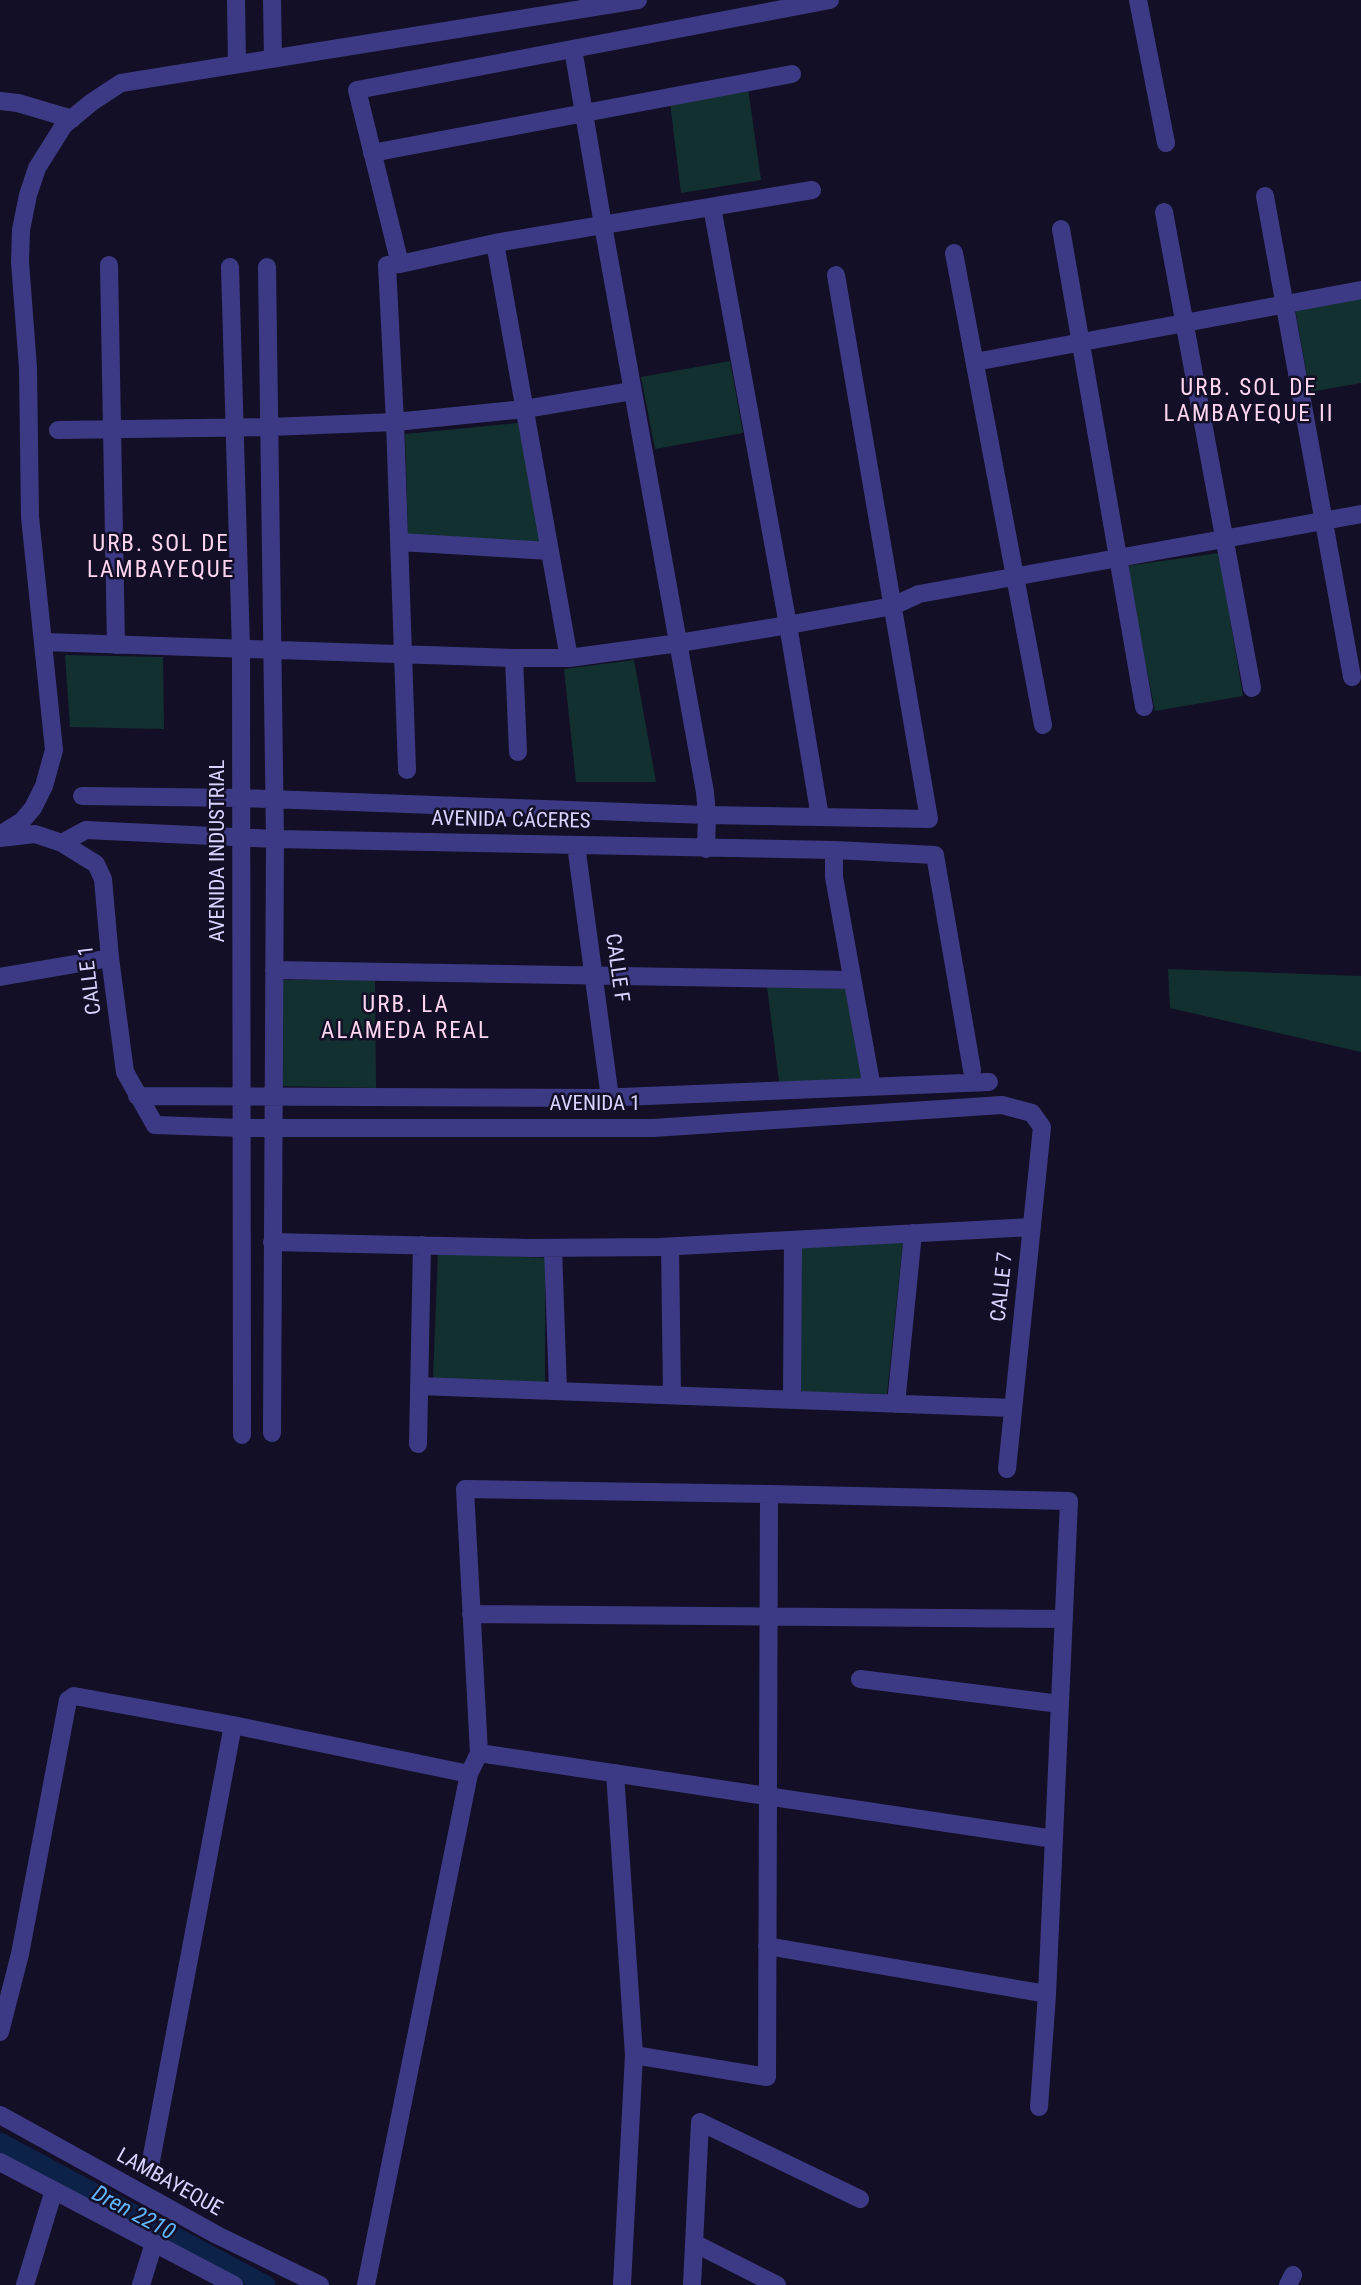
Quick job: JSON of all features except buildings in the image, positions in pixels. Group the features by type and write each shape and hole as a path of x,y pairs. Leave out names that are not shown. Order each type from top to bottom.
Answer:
{"street":[{"path":"236,0 237,64"},
{"path":"272,0 273,58"},
{"path":"0,837 22,821 33,808 44,786 54,750 30,517 28,368 21,230 37,168 64,125 121,83 638,0"},
{"path":"400,264 357,90 830,0"},
{"path":"1138,0 1166,143"},
{"path":"573,49 707,815 706,849"},
{"path":"372,153 792,74"},
{"path":"0,101 19,103 72,119"},
{"path":"407,770 387,265 495,243 813,190"},
{"path":"1265,196 1352,677"},
{"path":"712,207 820,817"},
{"path":"1164,212 1252,688"},
{"path":"1061,229 1144,707"},
{"path":"495,243 569,658"},
{"path":"954,253 1042,725"},
{"path":"109,265 116,645"},
{"name":"AVENIDA INDUSTRIAL","path":"230,267 241,649 242,1435"},
{"path":"267,267 275,800 272,1433"},
{"path":"836,275 893,606"},
{"path":"975,362 1361,290"},
{"path":"58,430 235,428 395,422 525,409 632,391"},
{"path":"44,642 569,658 678,643 893,606 919,594 1361,514"},
{"path":"400,542 550,551"},
{"name":"AVENIDA CÁCERES","path":"82,796 242,798 707,815 929,819 893,606"},
{"path":"514,658 518,752"},
{"name":"AVENIDA CÁCERES","path":"62,843 86,830 275,839 834,850 935,855 972,1070"},
{"name":"CALLE 1","path":"0,837 35,835 62,843 96,864 103,879 125,1072 155,1125"},
{"name":"CALLE F","path":"576,845 610,1097"},
{"path":"834,850 834,877 870,1077"},
{"path":"0,977 110,958"},
{"path":"274,971 852,980"},
{"name":"AVENIDA 1","path":"137,1096 610,1097 989,1082"},
{"name":"AVENIDA 1","path":"155,1125 242,1128 653,1128 1002,1105 1032,1113"},
{"name":"CALLE 7","path":"1006,1469 1042,1127 1032,1113"},
{"path":"272,1242 553,1248 670,1247 1032,1227"},
{"path":"896,1404 913,1233"},
{"path":"792,1400 793,1240"},
{"path":"418,1444 422,1245"},
{"path":"670,1247 672,1395"},
{"path":"553,1248 558,1391"},
{"path":"419,1386 1013,1408"},
{"path":"366,2285 470,1774 479,1753 465,1489 1069,1501 1047,1994 1039,2107"},
{"path":"634,2056 767,2077 769,1493"},
{"path":"471,1614 1064,1619"},
{"path":"860,1679 1060,1704"},
{"path":"0,2032 20,1954 68,1700 74,1696 233,1725 470,1774"},
{"path":"150,2166 233,1725"},
{"path":"479,1753 1054,1839"},
{"path":"615,1773 634,2056 622,2285"},
{"path":"767,1946 1047,1994"},
{"name":"LAMBAYEQUE","path":"0,2115 217,2235 320,2285"},
{"path":"692,2285 700,2122 860,2199"},
{"path":"0,2162 234,2285"},
{"path":"26,2285 54,2190"},
{"path":"141,2285 154,2242"},
{"path":"694,2243 777,2285"}],"green space":[{"path":"748,88 761,180 681,193 670,102"},
{"path":"1361,297 1361,383 1310,392 1295,309"},
{"path":"730,361 743,433 655,449 641,377"},
{"path":"518,423 541,542 408,536 405,434"},
{"path":"1219,553 1243,696 1155,711 1126,566"},
{"path":"65,655 163,657 164,729 70,727"},
{"path":"634,660 656,782 576,782 564,669"},
{"path":"1168,969 1361,976 1361,1052 1170,1008"},
{"path":"280,980 375,980 376,1088 280,1086"},
{"path":"767,987 846,989 862,1083 780,1089"},
{"path":"903,1241 887,1394 801,1392 800,1246"},
{"path":"438,1253 545,1258 545,1383 433,1378"}],"waterway":[{"name":"Dren 2210","path":"0,2142 266,2285"}],"district":[{"name":"URB. SOL DE LAMBAYEQUE II","path":"1249,402"},
{"name":"URB. SOL DE LAMBAYEQUE","path":"161,558"},
{"name":"URB. LA ALAMEDA REAL","path":"406,1019"}]}
